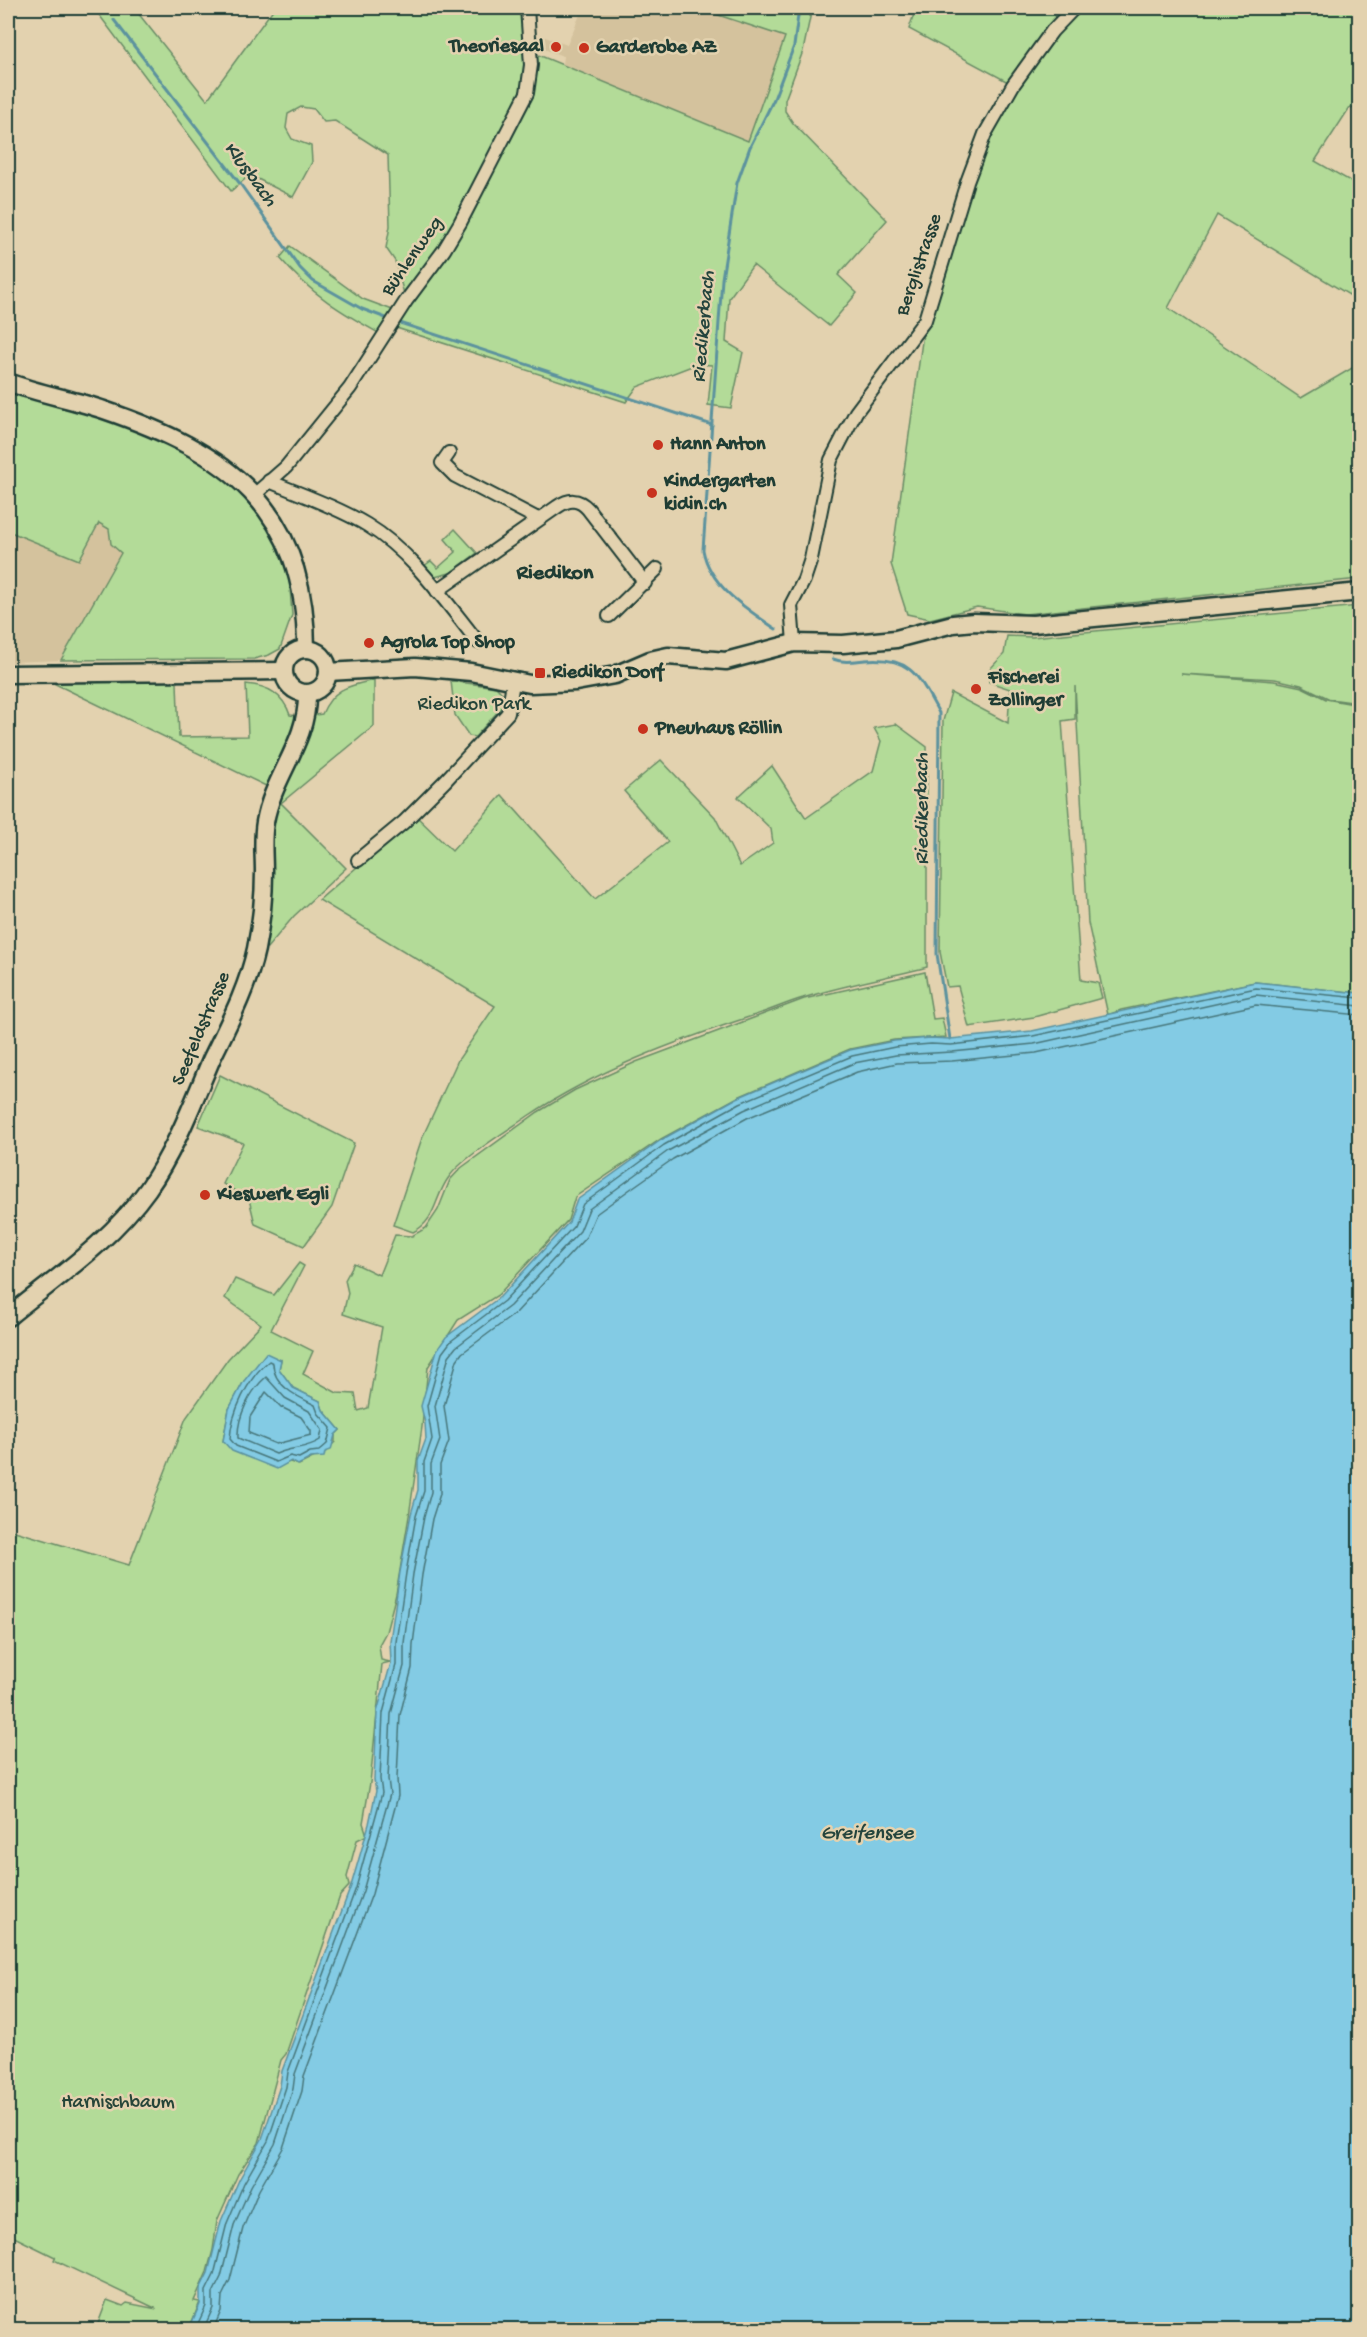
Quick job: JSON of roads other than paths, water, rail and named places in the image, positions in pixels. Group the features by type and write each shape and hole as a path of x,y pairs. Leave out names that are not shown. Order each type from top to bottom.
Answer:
{"main road":[{"path":"8,382 103,410 196,448 228,469 254,495 282,535 298,574 304,611 306,649"},
{"path":"328,672 415,667 471,672 513,682 545,685 583,682 615,675 660,657 726,661 794,643 843,644 880,641 953,624 974,622 1033,624 1359,592"},
{"path":"306,649 320,653 328,665 324,685 314,693 307,694 293,690 284,679 283,671 288,658 299,650 306,649"},
{"path":"8,674 283,671"},
{"name":"Seefeldstrasse","path":"8,1317 115,1229 149,1187 179,1132 239,1000 256,950 263,893 262,847 265,822 271,798 302,732 307,694"}],"street":[{"name":"Bühlenweg","path":"254,495 286,467 350,388 460,223 527,93 531,65 527,8"},
{"name":"Berglistrasse","path":"794,643 791,608 811,559 831,460 856,412 925,320 967,182 985,134 1013,85 1052,31 1074,8"},
{"path":"449,453 442,463 455,477 538,519"},
{"path":"269,482 351,516 368,526 404,555 478,642"},
{"path":"436,591 538,519 572,500 588,508 645,582"},
{"path":"609,616 657,569"},
{"path":"358,860 404,822 445,782 508,713 513,682"}],"water":[{"name":"Greifensee","path":"1255,982 1359,993 1359,2329 189,2329 200,2304 200,2289 208,2273 221,2221 239,2180 262,2139 280,2086 282,2071 351,1886 369,1824 376,1791 374,1780 377,1712 391,1663 390,1641 400,1572 418,1490 418,1461 426,1439 421,1406 437,1350 446,1337 500,1297 569,1222 577,1200 661,1140 737,1098 850,1050 894,1041 950,1039 1032,1031"},
{"path":"266,1353 281,1360 279,1369 293,1388 320,1401 323,1410 340,1430 335,1435 331,1450 325,1452 324,1457 311,1458 298,1465 291,1461 277,1469 232,1451 223,1441 229,1409 244,1381"}],"waterway":[{"name":"Klusbach","path":"104,8 109,14"},
{"name":"Riedikerbach","path":"776,629 731,596 713,575 703,550 722,279 737,183 750,147 774,99 794,46 799,8"},
{"name":"Klusbach","path":"114,20 241,185 300,268 313,281 362,309 386,318"},
{"name":"Klusbach","path":"400,323 712,425"},
{"name":"Riedikerbach","path":"833,659 881,660 904,666 919,679 939,713 937,954 950,1039"}],"place":[{"name":"Theoriesaal","path":"556,47"},
{"name":"Garderobe AZ","path":"584,48"},
{"name":"Hann Anton","path":"658,445"},
{"name":"Kindergarten kidin.ch","path":"652,493"},
{"name":"Agrola Top Shop","path":"369,643"},
{"name":"Riedikon Dorf","path":"540,673"},
{"name":"Fischerei Zollinger","path":"976,689"},
{"name":"Pneuhaus Röllin","path":"643,729"},
{"name":"Kieswerk Egli","path":"205,1195"}],"district":[{"name":"Riedikon","path":"555,574"}],"park label":[{"name":"Riedikon Park","path":"474,705"},
{"name":"Harnischbaum","path":"118,2103"}]}
